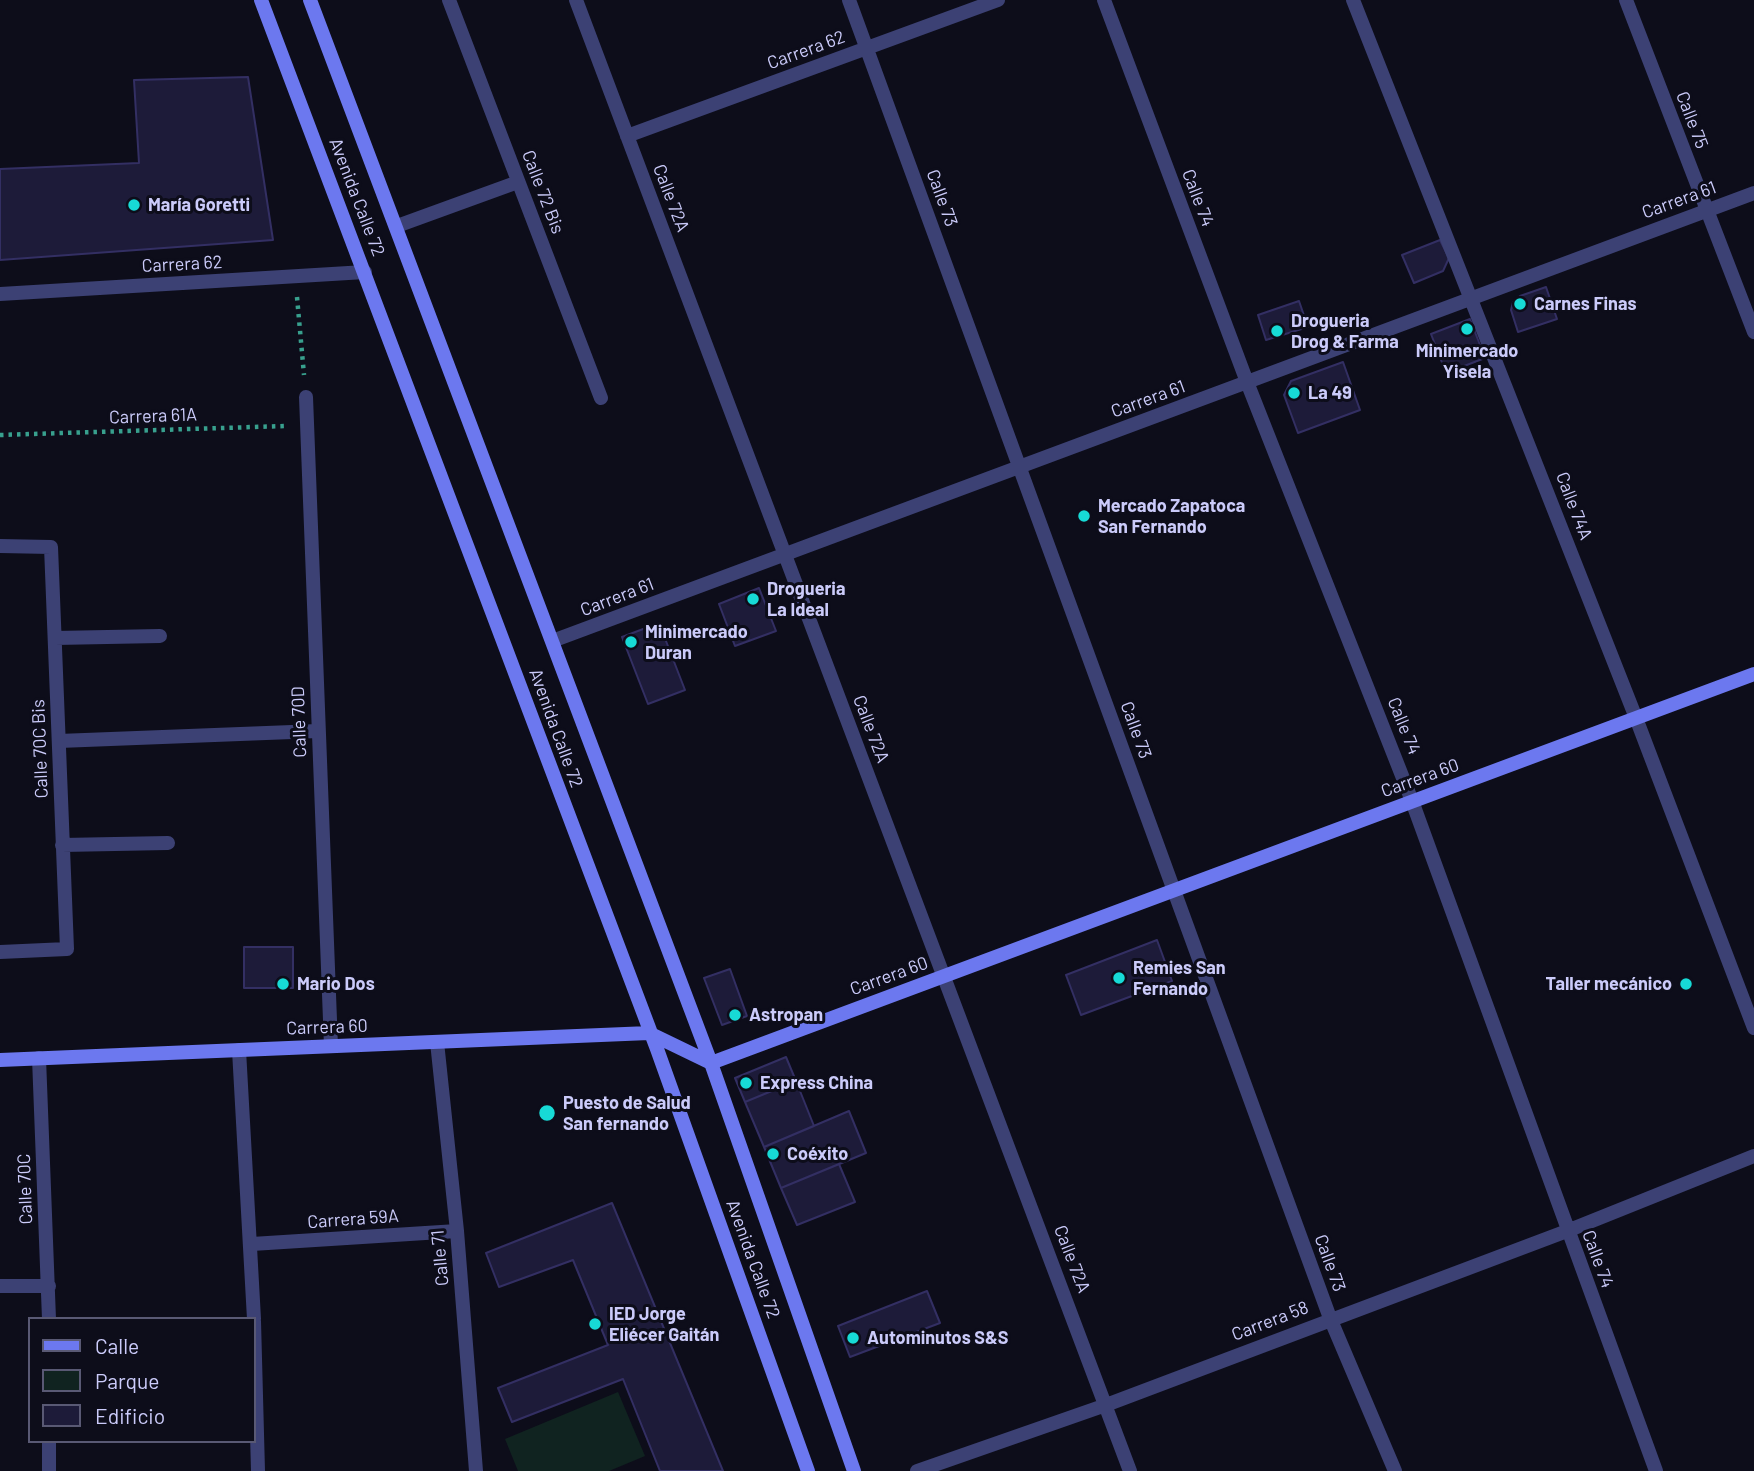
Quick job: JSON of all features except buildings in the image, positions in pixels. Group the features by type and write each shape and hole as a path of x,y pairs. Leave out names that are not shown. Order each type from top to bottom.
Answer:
{"main road":[{"name":"Avenida Calle 72","path":"261,0 649,1033 808,1471"},
{"name":"Avenida Calle 72","path":"310,0 555,640 712,1063 854,1471"},
{"name":"Carrera 60","path":"0,1060 649,1033 712,1063 1754,674"}],"street":[{"name":"Calle 72 Bis","path":"449,0 601,398"},
{"name":"Calle 72A","path":"576,0 1130,1471"},
{"name":"Calle 73","path":"849,0 1330,1318 1395,1471"},
{"name":"Carrera 62","path":"627,136 998,0"},
{"name":"Calle 74","path":"1104,0 1247,382 1412,801 1656,1471"},
{"name":"Calle 74A","path":"1353,0 1473,298 1754,1028"},
{"name":"Calle 75","path":"1626,0 1754,332"},
{"path":"397,226 518,182"},
{"name":"Carrera 61","path":"555,640 1754,193"},
{"name":"Carrera 62","path":"0,293 365,272"},
{"name":"Calle 70D","path":"306,397 331,1046"},
{"name":"Calle 70C Bis","path":"0,546 51,547 67,949 0,951"},
{"path":"55,638 159,636"},
{"path":"59,741 318,731"},
{"path":"62,845 168,843"},
{"name":"Calle 71","path":"437,1042 457,1231 476,1471"},
{"path":"239,1050 254,1317"},
{"name":"Calle 70C","path":"39,1058 49,1317"},
{"name":"Carrera 58","path":"917,1471 1106,1405 1330,1318 1567,1231 1754,1156"},
{"name":"Carrera 59A","path":"251,1244 457,1231"},
{"path":"0,1286 49,1286"},
{"path":"256,1396 258,1471"},
{"path":"49,1443 49,1471"}],"path":[{"path":"295,277 306,397"},
{"name":"Carrera 61A","path":"0,435 307,425"}],"green space":[{"path":"618,1392 645,1456 609,1471 518,1471 505,1439"}],"place":[{"name":"María Goretti","path":"134,205"},
{"name":"Carnes Finas","path":"1520,304"},
{"name":"Minimercado Yisela","path":"1467,329"},
{"name":"Drogueria Drog & Farma","path":"1277,331"},
{"name":"La 49","path":"1294,393"},
{"name":"Mercado Zapatoca San Fernando","path":"1084,516"},
{"name":"Drogueria La Ideal","path":"753,599"},
{"name":"Minimercado Duran","path":"631,642"},
{"name":"Remies San Fernando","path":"1119,978"},
{"name":"Mario Dos","path":"283,984"},
{"name":"Taller mecánico","path":"1686,984"},
{"name":"Astropan","path":"735,1015"},
{"name":"Express China","path":"746,1083"},
{"name":"Puesto de Salud San fernando","path":"547,1113"},
{"name":"Coéxito","path":"773,1154"},
{"name":"IED Jorge Eliécer Gaitán","path":"595,1324"},
{"name":"Autominutos S&S","path":"853,1338"}]}
